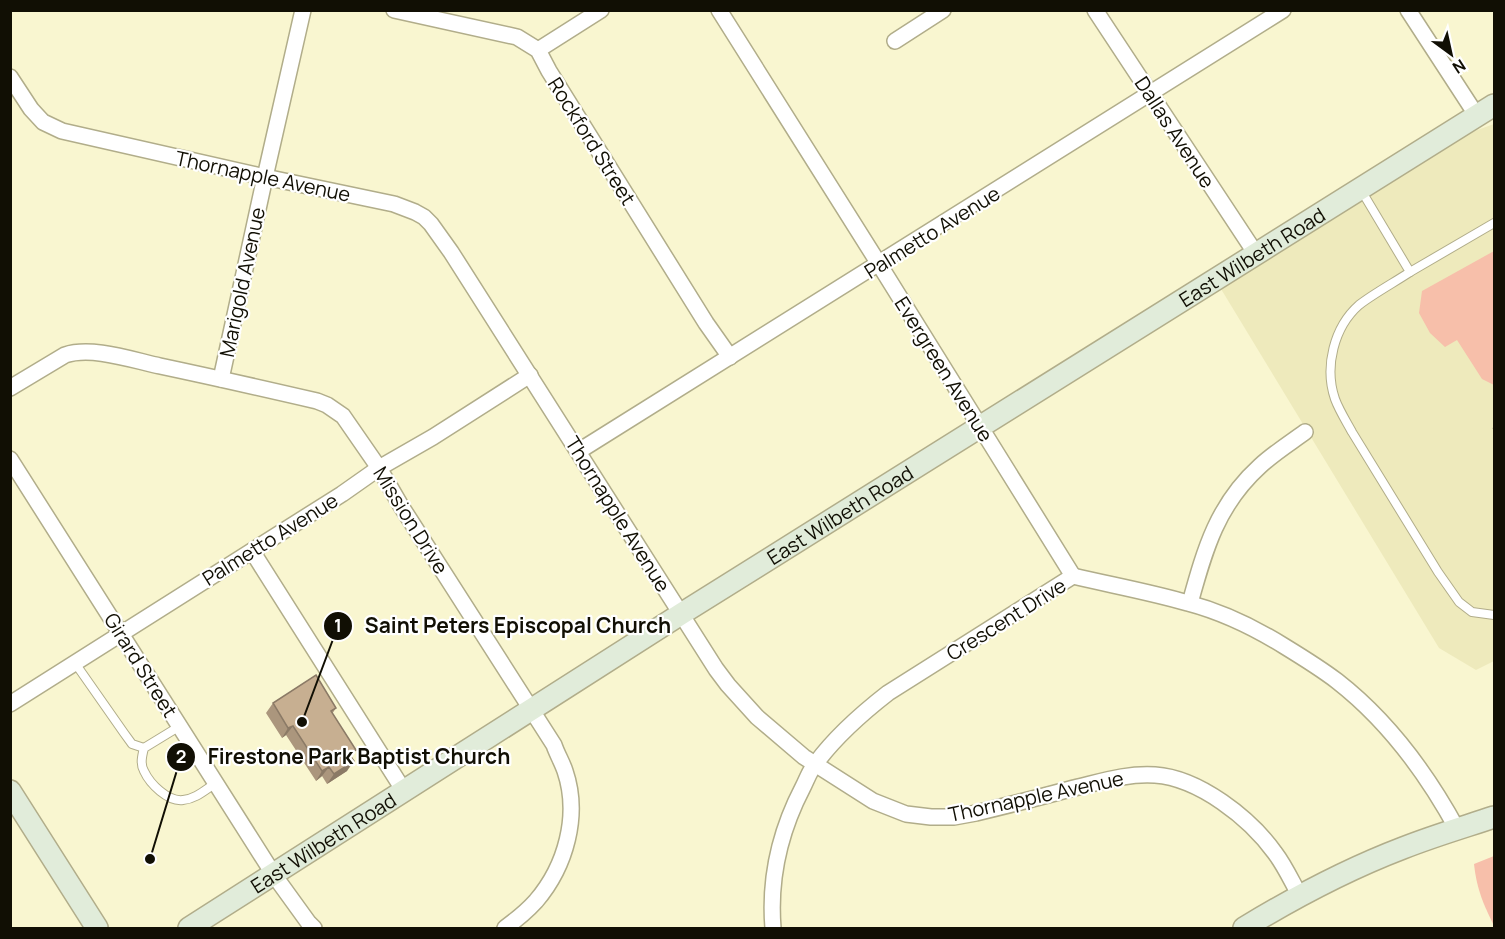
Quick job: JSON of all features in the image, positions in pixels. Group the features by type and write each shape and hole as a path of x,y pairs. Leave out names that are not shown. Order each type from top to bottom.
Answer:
{"main road":[{"name":"East Wilbeth Road","path":"189,928 681,614 1486,111"},
{"path":"10,791 98,928"},
{"path":"1244,928 1300,896 1403,848 1494,817"}],"street":[{"name":"Marigold Avenue","path":"221,379 303,10"},
{"path":"394,10 517,37 538,50 602,10"},
{"name":"Evergreen Avenue","path":"719,10 1073,576"},
{"path":"895,41 943,10"},
{"name":"Dallas Avenue","path":"1095,10 1256,254"},
{"name":"Palmetto Avenue","path":"579,451 1283,10"},
{"path":"1410,11 1486,111"},
{"name":"Rockford Street","path":"538,50 549,71 730,357"},
{"name":"Thornapple Avenue","path":"10,77 31,109 43,122 63,131 394,204 424,217 441,238 530,375 728,685 757,717 781,738 815,764 873,801 906,814 954,817 1120,777 1156,775 1183,781 1224,803 1263,838 1276,854 1300,896"},
{"name":"Mission Drive","path":"10,388 65,355 84,351 317,401 343,416 379,468 554,745 565,770 570,788 571,824 567,844 548,885 536,901 505,928"},
{"name":"Palmetto Avenue","path":"10,704 342,494 379,468 433,437 530,375"},
{"path":"1190,603 1204,552 1224,509 1258,468 1305,432"},
{"name":"Girard Street","path":"10,459 274,875 314,928"},
{"path":"252,551 404,790"},
{"name":"Crescent Drive","path":"773,928 773,889 777,860 796,801 815,764 849,726 888,693 1073,576 1190,603 1233,619 1270,637 1313,663 1378,718 1411,757 1445,807 1457,830"}],"lane":[{"path":"1360,189 1410,272"},
{"path":"1494,222 1410,272 1359,306 1340,329 1333,349 1330,374 1334,398 1341,413 1438,572 1459,602 1472,612 1494,615"},
{"path":"75,663 132,744 144,748"},
{"path":"180,726 144,748 141,758 143,771 159,791 182,801 196,796 216,783"}],"shaded area":[{"path":"1494,124 1494,661 1476,670 1439,648 1221,289 1469,133"},
{"path":"1494,251 1494,385 1482,379 1457,340 1445,347 1430,333 1419,313 1422,291"},
{"path":"1494,856 1494,926 1481,896 1474,864"}],"building":[{"path":"316,675 336,708 331,711 356,750 349,754 354,761 334,774 329,767 322,771 293,726 288,728 273,703"}],"place":[{"name":"Saint Peters Episcopal Church","path":"302,722"},
{"name":"Firestone Park Baptist Church","path":"150,859"}]}
